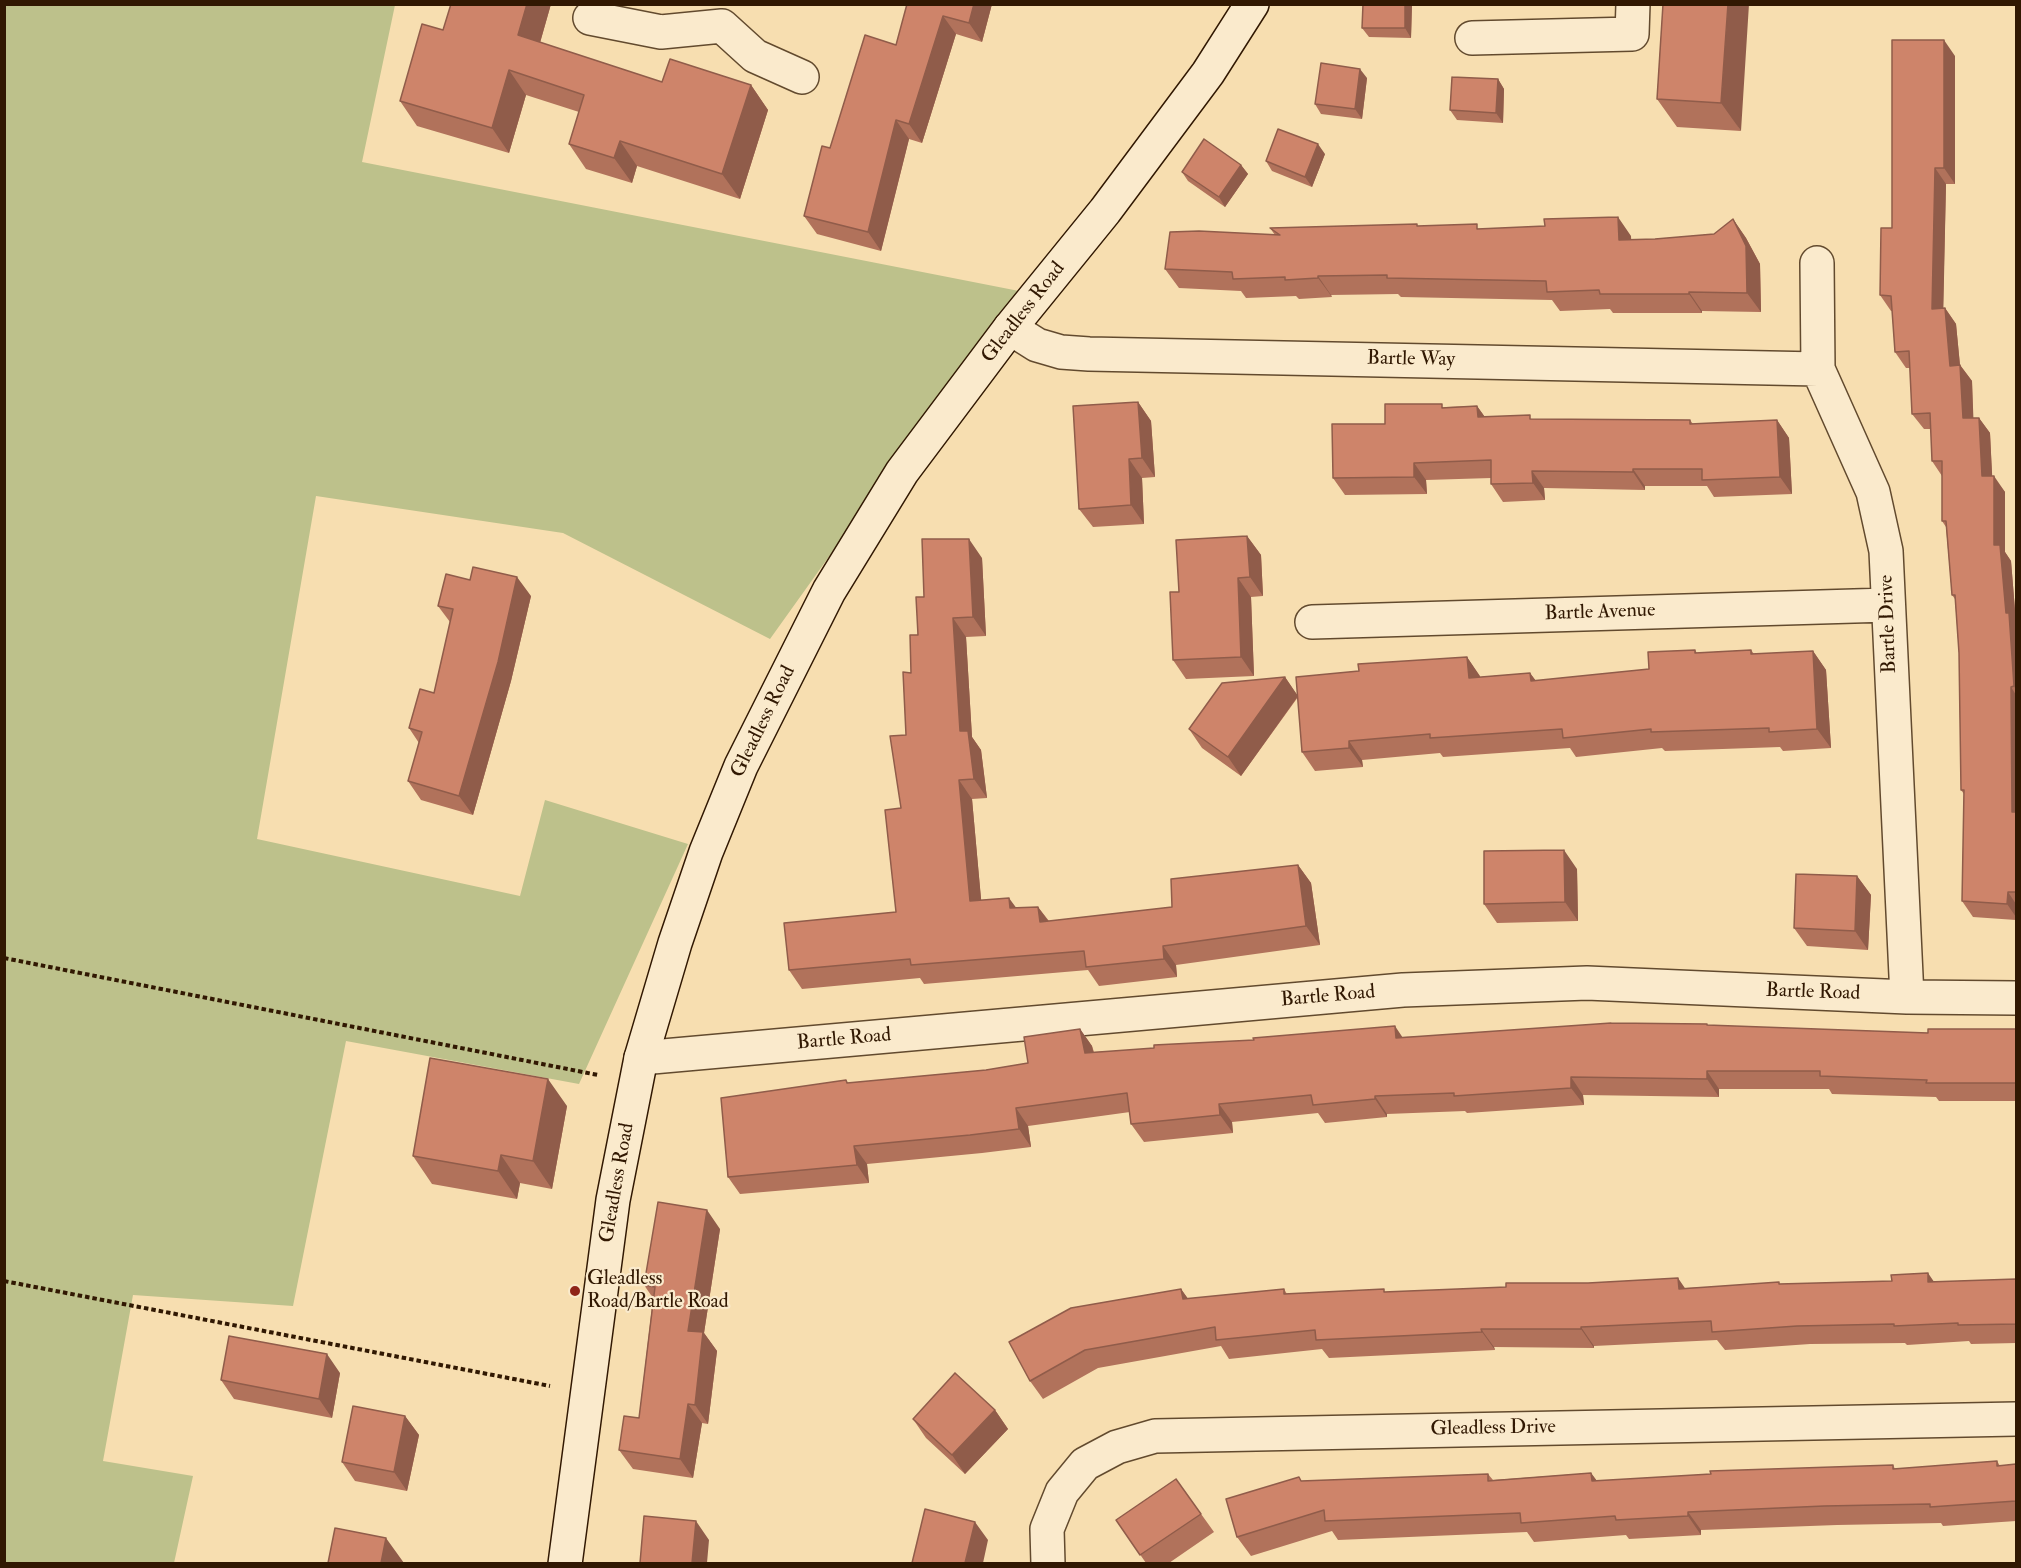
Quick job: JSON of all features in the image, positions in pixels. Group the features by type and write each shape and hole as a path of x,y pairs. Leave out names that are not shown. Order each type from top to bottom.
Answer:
{"street":[{"name":"Gleadless Road","path":"565,1563 613,1200 638,1070 675,943 706,852 741,766 824,601 902,472 1010,328 1105,212 1209,73 1252,4"},
{"path":"1472,38 1632,34 1633,4"},
{"path":"590,18 661,32 725,15 756,56 802,77"},
{"name":"Bartle Drive","path":"1817,263 1818,369 1873,492 1886,551 1907,997"},
{"name":"Bartle Way","path":"1010,328 1037,345 1061,352 1089,354 1818,369"},
{"name":"Bartle Avenue","path":"1311,622 1888,605"},
{"name":"Bartle Road","path":"638,1070 1403,990 1587,983 1907,997 2016,998"},
{"name":"Gleadless Drive","path":"1048,1563 1047,1529 1062,1492 1085,1464 1118,1447 1155,1436 2016,1419"}],"path":[{"path":"4,958 638,1070"},
{"path":"4,1281 586,1393"}],"green space":[{"path":"5,5 395,5 362,162 1019,291 770,639 563,533 316,496 257,839 520,896 545,800 688,844 579,1084 346,1041 293,1306 133,1295 103,1461 193,1476 174,1563 5,1564"}],"building":[{"path":"451,4 527,4 518,35 662,82 670,59 751,85 722,174 620,141 614,158 569,144 584,95 509,70 492,128 400,101 422,24 443,30"},
{"path":"907,4 974,4 969,23 943,16 909,124 896,120 868,232 804,216 822,146 830,148 865,35 896,45"},
{"path":"1363,4 1405,4 1405,28 1362,28"},
{"path":"1663,4 1728,4 1721,103 1657,99"},
{"path":"1892,40 1944,40 1944,168 1935,168 1932,309 1945,308 1950,366 1960,365 1963,418 1979,418 1982,476 1994,476 1994,545 2000,545 2006,613 2009,613 2014,686 2011,687 2012,812 2016,812 2016,892 2008,892 2007,904 1962,901 1964,790 1961,790 1959,653 1946,521 1942,521 1942,461 1932,461 1930,413 1912,414 1909,351 1895,352 1891,296 1880,295 1881,228 1892,228"},
{"path":"1321,63 1360,69 1355,109 1315,104"},
{"path":"1452,77 1498,79 1496,113 1450,110"},
{"path":"1278,129 1318,144 1305,177 1266,161"},
{"path":"1204,139 1241,165 1219,197 1182,172"},
{"path":"1618,217 1619,240 1714,234 1733,219 1746,246 1747,293 1600,294 1599,290 1547,292 1546,281 1387,278 1387,275 1318,276 1318,278 1285,280 1285,277 1233,279 1232,272 1165,269 1170,232 1280,235 1270,228 1417,224 1417,226 1477,224 1477,229 1545,226 1544,219"},
{"path":"1138,402 1142,458 1129,459 1131,505 1079,509 1073,406"},
{"path":"1385,404 1442,404 1442,408 1477,406 1478,417 1530,415 1530,419 1690,420 1690,424 1777,420 1780,477 1702,480 1702,469 1633,469 1633,472 1532,471 1533,483 1491,484 1491,460 1414,463 1414,477 1333,478 1332,424 1385,424"},
{"path":"1247,536 1250,577 1238,578 1241,657 1173,660 1170,592 1179,592 1176,540"},
{"path":"922,539 969,539 973,617 953,618 960,731 968,731 974,779 959,780 970,901 1009,898 1010,908 1038,907 1040,922 1172,907 1171,879 1298,865 1306,926 1163,946 1164,959 1086,967 1084,951 911,965 910,959 789,970 784,923 896,912 885,810 901,808 890,736 906,735 903,672 911,673 910,635 918,635 916,597 924,597"},
{"path":"473,567 517,577 498,662 459,796 408,781 422,732 409,728 420,689 434,693 453,609 438,606 446,574 470,580"},
{"path":"1695,650 1695,653 1751,650 1751,654 1813,651 1817,729 1769,732 1769,728 1651,732 1651,729 1563,738 1562,729 1430,738 1430,734 1349,741 1349,748 1302,752 1296,677 1359,671 1358,664 1467,657 1469,678 1530,673 1531,681 1649,669 1648,652"},
{"path":"1285,677 1228,757 1189,729 1222,683"},
{"path":"1564,850 1565,902 1484,904 1484,851"},
{"path":"1796,874 1857,876 1855,931 1794,928"},
{"path":"1611,1023 1707,1024 1928,1033 1928,1029 2016,1029 2016,1083 1926,1083 1927,1080 1820,1076 1820,1071 1707,1071 1707,1079 1571,1077 1571,1088 1454,1096 1454,1093 1375,1096 1375,1099 1313,1105 1311,1095 1219,1104 1220,1115 1131,1124 1127,1093 1016,1108 1019,1129 854,1146 857,1165 728,1177 721,1098 846,1080 847,1083 986,1070 1028,1063 1024,1037 1080,1029 1085,1053 1154,1048 1154,1045 1254,1040 1253,1038 1395,1026 1396,1038"},
{"path":"430,1058 548,1079 533,1161 501,1155 498,1171 413,1156"},
{"path":"658,1202 707,1210 688,1331 703,1332 695,1405 688,1404 680,1459 619,1450 624,1416 639,1418 655,1287 644,1285"},
{"path":"1928,1273 1928,1282 2016,1279 2016,1324 1797,1326 1712,1332 1711,1321 1581,1327 1581,1329 1481,1329 1482,1332 1316,1340 1315,1330 1216,1340 1215,1327 1085,1350 1030,1381 1009,1342 1071,1308 1181,1289 1183,1299 1284,1289 1284,1294 1384,1289 1384,1292 1506,1287 1506,1283 1588,1283 1678,1278 1679,1289 1779,1282 1779,1284 1892,1281 1891,1275"},
{"path":"229,1336 327,1354 319,1399 221,1380"},
{"path":"955,1373 995,1410 952,1455 913,1419"},
{"path":"353,1406 405,1416 394,1472 342,1462"},
{"path":"1997,1461 1997,1466 2016,1464 2016,1501 1930,1507 1930,1504 1824,1506 1688,1512 1688,1516 1616,1520 1615,1516 1521,1523 1520,1513 1325,1521 1324,1510 1237,1537 1226,1499 1299,1477 1301,1481 1488,1474 1488,1481 1591,1473 1592,1481 1711,1474 1710,1471 1893,1465 1893,1469"},
{"path":"1176,1479 1201,1514 1140,1555 1116,1520"},
{"path":"925,1509 975,1522 965,1563 912,1563"},
{"path":"644,1516 696,1521 692,1563 640,1563"},
{"path":"335,1528 386,1538 381,1563 328,1563"}],"place":[{"name":"Gleadless Road/Bartle Road","path":"575,1291"}]}
